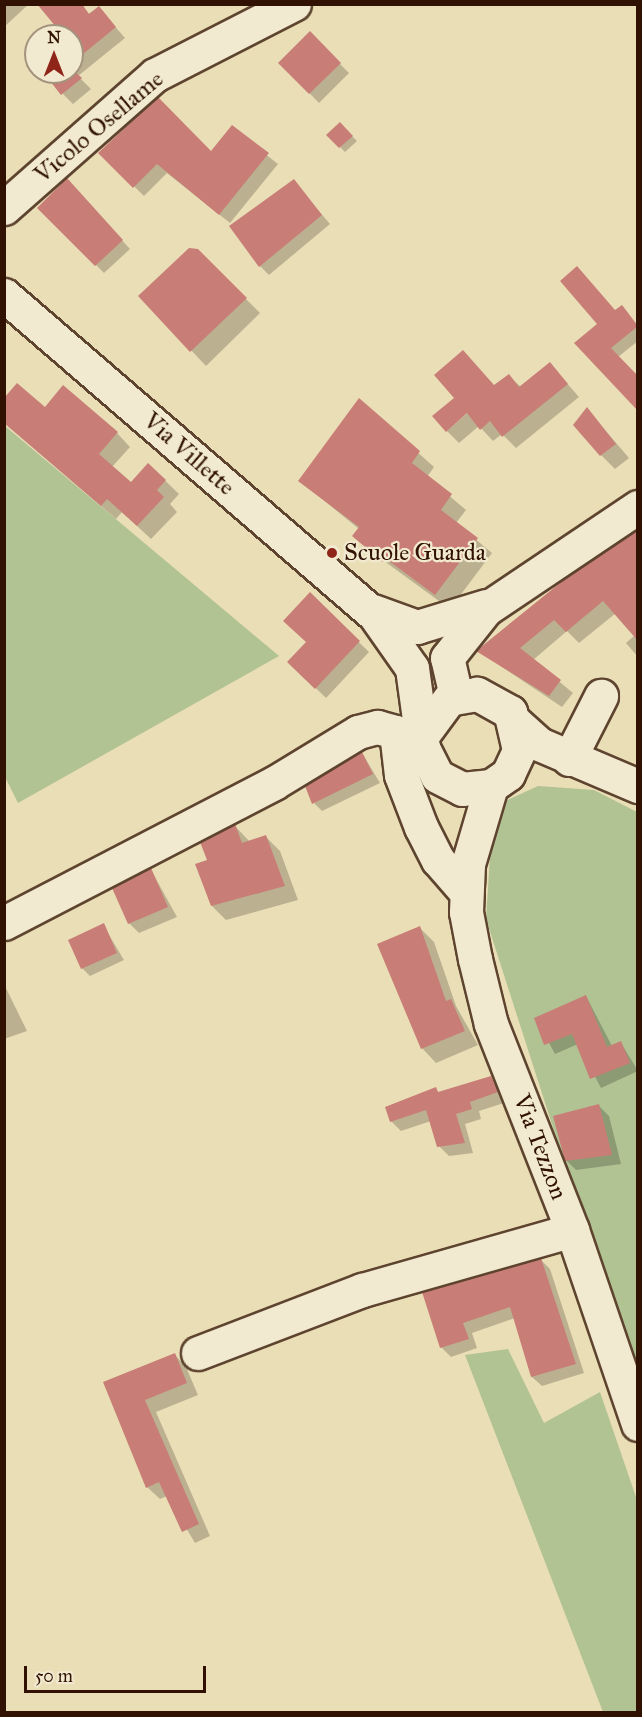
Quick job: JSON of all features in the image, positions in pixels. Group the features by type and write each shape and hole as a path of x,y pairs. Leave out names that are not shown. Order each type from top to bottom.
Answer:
{"street":[{"name":"Vicolo Osellame","path":"4,208 155,75 294,4"},
{"name":"Via Villette","path":"4,295 372,611 426,654 452,697"},
{"path":"424,733 452,697 447,658 490,606 638,507"},
{"path":"372,611 417,627 490,606"},
{"path":"490,606 468,668 473,680 539,744 582,765 638,786"},
{"name":"Via Villette","path":"372,611 412,668 428,763 437,776"},
{"path":"452,697 477,694 509,713 519,750 499,780"},
{"path":"582,765 601,696"},
{"path":"4,923 244,799 358,732 377,727 396,732 401,775 421,827 438,860 467,878"},
{"path":"437,776 462,789 582,765"},
{"name":"Via Tezzon","path":"437,776 456,804 491,1024 572,1230 638,1424"},
{"name":"Via Tezzon","path":"467,878 499,780"},
{"path":"198,1353 362,1290 572,1230"}],"green space":[{"path":"5,426 279,656 18,803 4,775"},
{"path":"538,786 594,790 637,812 637,1389 486,919 491,841 503,802"},
{"path":"508,1349 544,1423 600,1392 637,1500 637,1712 603,1712 465,1355"}],"building":[{"path":"37,4 82,4 89,14 99,6 116,27 84,53 84,24 54,24"},
{"path":"310,31 341,63 309,94 278,63"},
{"path":"52,84 75,84 61,95"},
{"path":"158,97 211,151 232,125 269,153 219,215 157,164 133,188 98,153"},
{"path":"340,122 353,136 339,148 326,135"},
{"path":"67,178 123,240 95,266 37,208"},
{"path":"294,179 322,215 259,267 229,226"},
{"path":"189,248 198,249 247,298 190,352 138,296"},
{"path":"577,266 615,310 622,305 638,326 611,348 638,376 638,411 574,343 597,324 560,281"},
{"path":"463,350 494,385 509,374 519,387 550,362 568,384 502,437 490,421 480,430 467,413 446,432 432,416 454,398 434,375"},
{"path":"17,383 45,407 63,385 118,432 99,454 131,482 148,463 166,480 157,490 164,497 137,526 107,499 101,506 4,423 4,398"},
{"path":"359,398 420,451 412,463 452,494 441,510 478,538 435,595 385,558 383,562 352,536 359,527 298,481"},
{"path":"587,407 616,444 600,456 573,425"},
{"path":"638,530 638,641 603,601 566,632 554,620 520,648 561,680 549,696 476,651 565,579"},
{"path":"310,592 360,641 315,689 287,662 306,642 283,621"},
{"path":"362,752 373,774 312,804 305,786"},
{"path":"235,824 242,843 266,835 285,886 211,906 195,864 207,860 200,842"},
{"path":"151,868 168,907 128,924 112,888"},
{"path":"104,923 117,953 81,969 68,940"},
{"path":"420,926 446,1001 451,999 465,1031 421,1049 377,944"},
{"path":"586,995 607,1047 621,1041 630,1063 590,1079 572,1034 544,1045 534,1018"},
{"path":"491,1076 498,1092 470,1102 472,1109 456,1114 465,1143 437,1147 426,1110 390,1122 385,1107 436,1087 438,1092"},
{"path":"599,1104 612,1155 565,1161 553,1116"},
{"path":"541,1258 576,1364 531,1377 510,1307 463,1323 469,1339 440,1348 422,1292"},
{"path":"175,1353 187,1383 145,1400 199,1524 182,1532 159,1482 146,1488 103,1382"}],"place":[{"name":"Scuole Guarda","path":"332,553"}]}
